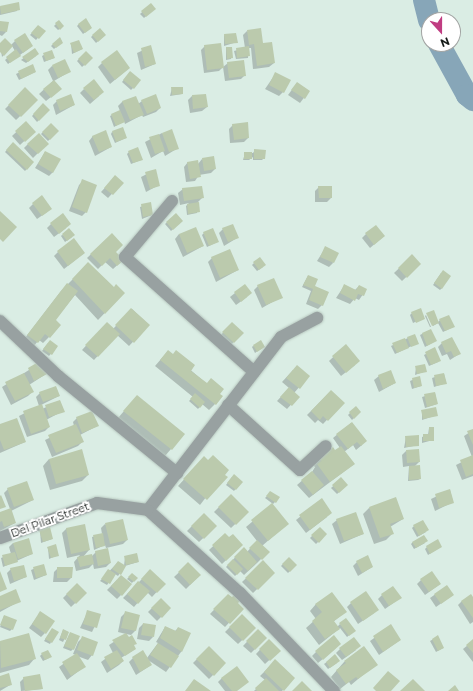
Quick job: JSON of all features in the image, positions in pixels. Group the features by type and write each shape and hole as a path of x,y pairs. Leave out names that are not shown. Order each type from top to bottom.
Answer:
{"street":[{"path":"172,201 125,257 254,372"},
{"path":"318,318 282,337 148,510 240,593 334,691"},
{"path":"0,321 58,376 176,473"},
{"path":"228,405 300,470 326,446"},
{"name":"Del Pilar Street","path":"2,535 97,503 148,510"}],"building":[{"path":"19,2 20,10 1,14 0,6"},
{"path":"151,3 156,9 146,17 141,11"},
{"path":"86,18 92,28 85,33 78,24"},
{"path":"59,20 64,26 60,30 55,23"},
{"path":"0,21 9,22 7,32 0,31"},
{"path":"38,25 46,31 39,39 31,33"},
{"path":"100,28 106,35 98,42 92,35"},
{"path":"261,28 263,43 272,42 275,63 257,66 254,44 249,45 247,30"},
{"path":"25,33 33,46 23,53 14,40"},
{"path":"236,33 238,43 225,44 224,34"},
{"path":"60,37 63,43 56,48 52,44"},
{"path":"5,38 13,46 4,56 0,52 0,43"},
{"path":"79,40 83,49 74,53 70,43"},
{"path":"221,43 224,68 207,70 204,45"},
{"path":"151,45 156,64 145,67 141,48"},
{"path":"249,46 250,56 237,58 236,48"},
{"path":"226,47 232,47 233,58 227,59"},
{"path":"35,48 39,54 28,62 22,57"},
{"path":"16,49 21,56 10,63 6,57"},
{"path":"52,50 55,58 46,61 43,53"},
{"path":"117,50 130,68 115,80 101,62"},
{"path":"86,51 93,58 85,66 78,59"},
{"path":"65,59 71,72 58,78 52,65"},
{"path":"244,60 246,76 229,78 227,62"},
{"path":"33,64 36,72 21,79 18,71"},
{"path":"130,71 141,80 134,89 123,80"},
{"path":"275,72 291,80 284,93 269,85"},
{"path":"94,79 104,92 94,100 83,88"},
{"path":"54,80 62,89 51,98 43,89"},
{"path":"297,82 310,91 305,99 291,90"},
{"path":"25,87 38,100 21,117 8,105"},
{"path":"171,87 183,87 183,94 172,95"},
{"path":"71,94 75,105 60,111 56,100"},
{"path":"156,94 161,108 147,114 141,100"},
{"path":"206,94 208,107 193,109 192,95"},
{"path":"136,96 144,115 130,120 122,101"},
{"path":"43,103 50,110 39,121 33,114"},
{"path":"120,110 125,122 116,126 111,114"},
{"path":"26,121 36,132 25,142 15,131"},
{"path":"248,122 249,138 234,140 232,124"},
{"path":"51,123 59,131 50,140 42,132"},
{"path":"123,127 127,138 116,142 112,131"},
{"path":"172,129 179,149 169,152 162,133"},
{"path":"106,130 112,147 99,152 92,136"},
{"path":"39,133 49,144 38,154 27,144"},
{"path":"159,134 165,151 155,154 149,137"},
{"path":"13,142 34,162 27,170 6,150"},
{"path":"138,147 143,160 133,163 128,151"},
{"path":"254,149 266,150 265,159 254,159"},
{"path":"45,151 61,159 53,173 38,164"},
{"path":"244,152 252,152 252,159 244,159"},
{"path":"214,156 216,169 204,171 202,158"},
{"path":"198,160 201,177 190,179 187,162"},
{"path":"156,169 160,186 150,189 145,172"},
{"path":"115,175 124,183 113,195 104,188"},
{"path":"82,179 97,185 87,213 72,207"},
{"path":"202,186 204,198 184,201 182,188"},
{"path":"318,186 332,186 332,198 319,198"},
{"path":"42,195 52,209 42,216 32,203"},
{"path":"151,202 153,215 143,217 141,204"},
{"path":"199,202 200,212 188,214 187,204"},
{"path":"0,211 17,227 3,242 0,239"},
{"path":"63,213 71,224 59,234 50,223"},
{"path":"176,213 183,221 173,230 166,222"},
{"path":"233,224 239,238 228,242 222,228"},
{"path":"376,225 385,236 374,245 365,233"},
{"path":"196,227 204,246 187,253 179,234"},
{"path":"69,228 75,235 67,241 62,234"},
{"path":"213,228 219,242 209,246 203,232"},
{"path":"112,233 123,245 116,252 124,260 117,266 110,258 102,266 90,254"},
{"path":"74,238 85,253 68,266 57,251"},
{"path":"325,246 339,253 334,263 320,257"},
{"path":"230,249 239,270 220,278 211,257"},
{"path":"412,254 421,264 407,278 398,268"},
{"path":"260,257 266,265 259,270 253,262"},
{"path":"88,262 114,287 116,284 125,293 105,314 72,279"},
{"path":"443,270 451,276 442,289 434,283"},
{"path":"308,275 318,279 315,286 329,292 323,306 309,300 313,289 303,285"},
{"path":"274,278 283,298 266,305 257,285"},
{"path":"67,283 78,291 56,320 61,325 50,338 45,334 38,343 27,335"},
{"path":"245,284 252,293 241,302 234,292"},
{"path":"344,284 356,290 359,285 367,289 364,296 358,294 355,301 340,293"},
{"path":"131,308 150,325 134,343 115,325"},
{"path":"421,308 425,319 416,323 411,312"},
{"path":"434,310 439,323 432,326 426,313"},
{"path":"449,315 455,327 445,331 439,319"},
{"path":"107,322 120,334 98,357 85,345"},
{"path":"232,322 244,333 234,343 222,332"},
{"path":"431,329 437,341 427,346 422,333"},
{"path":"415,334 419,344 411,347 407,337"},
{"path":"452,337 461,354 454,357 451,351 446,353 441,342"},
{"path":"405,338 409,348 397,353 392,343"},
{"path":"50,340 58,346 52,355 43,349"},
{"path":"261,340 265,347 257,352 253,345"},
{"path":"346,344 360,361 346,373 332,356"},
{"path":"435,347 441,361 431,365 425,352"},
{"path":"168,350 173,354 176,350 195,365 191,371 207,383 211,378 224,389 220,394 223,396 216,405 160,360"},
{"path":"40,361 47,374 34,381 28,368"},
{"path":"425,364 427,372 417,374 415,366"},
{"path":"297,365 310,376 300,389 286,378"},
{"path":"391,370 396,383 383,389 378,375"},
{"path":"24,373 34,392 15,401 5,382"},
{"path":"444,373 447,384 436,386 434,375"},
{"path":"420,376 422,386 414,388 412,378"},
{"path":"56,386 60,396 43,402 39,392"},
{"path":"289,387 300,397 292,406 280,397"},
{"path":"331,390 345,403 328,421 323,416 320,420 311,411"},
{"path":"435,392 438,404 427,407 424,394"},
{"path":"195,393 205,402 200,408 190,399"},
{"path":"137,395 185,434 172,450 123,411"},
{"path":"60,400 65,412 49,417 45,405"},
{"path":"42,404 50,427 31,434 23,411"},
{"path":"356,406 361,412 354,419 349,412"},
{"path":"436,407 438,416 423,419 421,410"},
{"path":"92,411 99,426 82,433 76,417"},
{"path":"17,418 26,442 4,450 0,440 0,424"},
{"path":"352,422 367,441 361,446 357,442 348,449 336,434"},
{"path":"76,424 84,442 56,453 48,435"},
{"path":"429,427 434,427 434,441 423,441 423,434 429,434"},
{"path":"473,429 473,445 467,431"},
{"path":"419,435 419,446 406,447 405,436"},
{"path":"341,446 355,464 330,482 317,464 321,461 319,458 333,447 335,450"},
{"path":"82,449 89,475 56,484 49,459"},
{"path":"419,449 420,462 407,463 406,450"},
{"path":"213,455 229,470 225,475 228,477 207,500 183,479 204,456 208,460"},
{"path":"473,455 473,474 466,477 460,460"},
{"path":"420,465 421,479 409,480 409,466"},
{"path":"312,471 324,485 313,495 301,480"},
{"path":"234,474 243,482 236,490 227,483"},
{"path":"341,477 348,485 339,493 332,485"},
{"path":"27,481 34,500 14,507 7,488"},
{"path":"450,489 454,503 439,508 435,494"},
{"path":"270,491 280,497 276,503 266,496"},
{"path":"231,494 249,512 236,525 218,507"},
{"path":"1,495 6,507 0,509 0,496"},
{"path":"396,497 404,519 390,524 394,534 380,538 369,507"},
{"path":"322,498 332,513 310,530 299,515"},
{"path":"272,503 289,524 268,541 251,520"},
{"path":"11,508 16,523 4,527 2,521 0,522 0,512"},
{"path":"356,512 364,534 344,541 336,519"},
{"path":"204,513 217,526 204,539 191,526"},
{"path":"123,519 128,540 110,544 105,523"},
{"path":"423,520 429,530 419,536 413,525"},
{"path":"85,524 90,550 71,554 66,528"},
{"path":"50,527 53,539 43,542 39,530"},
{"path":"320,527 327,534 319,543 311,535"},
{"path":"103,533 105,546 96,548 93,535"},
{"path":"225,533 229,537 233,534 243,545 226,561 212,545"},
{"path":"424,535 428,541 416,548 412,542"},
{"path":"29,538 33,554 18,559 13,543"},
{"path":"438,539 442,547 430,554 426,546"},
{"path":"257,540 270,552 262,560 249,548"},
{"path":"56,544 59,556 51,558 47,547"},
{"path":"244,547 257,562 248,571 234,557"},
{"path":"108,548 111,563 98,566 95,551"},
{"path":"15,552 18,562 5,566 2,555"},
{"path":"137,553 139,562 126,565 124,556"},
{"path":"92,554 94,564 80,567 77,557"},
{"path":"368,555 373,567 362,573 356,561"},
{"path":"289,557 297,565 290,572 282,564"},
{"path":"233,559 243,569 237,575 227,565"},
{"path":"263,560 275,573 258,590 245,578"},
{"path":"118,561 126,566 121,575 112,569"},
{"path":"188,562 201,575 190,585 178,572"},
{"path":"44,564 47,575 36,578 33,567"},
{"path":"24,565 27,577 14,581 10,568"},
{"path":"57,567 73,567 72,578 57,578"},
{"path":"108,569 116,574 110,584 101,579"},
{"path":"150,569 166,584 157,593 141,579"},
{"path":"0,571 7,589 0,592"},
{"path":"432,571 441,584 429,592 420,579"},
{"path":"132,573 138,578 134,582 128,577"},
{"path":"121,575 132,584 122,596 111,586"},
{"path":"138,581 150,591 138,604 127,594"},
{"path":"77,583 87,593 76,604 66,594"},
{"path":"447,585 454,595 441,604 434,594"},
{"path":"393,586 402,598 389,606 381,594"},
{"path":"16,589 21,602 0,610 0,596"},
{"path":"366,591 379,610 363,621 350,602"},
{"path":"332,592 347,612 334,621 340,629 325,639 312,621 322,612 315,604"},
{"path":"228,594 232,597 235,594 241,600 238,603 244,609 230,624 213,609"},
{"path":"471,594 473,597 473,618 461,601"},
{"path":"161,598 171,608 162,618 151,608"},
{"path":"87,610 101,614 97,628 83,624"},
{"path":"40,611 55,621 46,634 32,624"},
{"path":"125,611 140,615 136,631 121,628"},
{"path":"242,614 256,628 243,641 229,627"},
{"path":"4,615 17,620 13,630 0,625"},
{"path":"346,618 356,631 349,636 339,623"},
{"path":"143,623 156,625 154,637 141,635"},
{"path":"391,624 401,640 383,652 373,636"},
{"path":"165,626 176,631 178,627 191,633 182,652 160,638"},
{"path":"52,628 59,632 52,643 45,639"},
{"path":"63,629 69,632 66,640 60,638"},
{"path":"258,629 267,638 255,650 246,641"},
{"path":"70,632 80,636 74,650 64,646"},
{"path":"29,633 36,659 1,668 0,641"},
{"path":"126,633 129,637 132,635 137,644 134,645 136,649 125,656 112,640"},
{"path":"334,635 341,644 323,660 315,651"},
{"path":"438,635 444,648 438,651 432,639"},
{"path":"82,636 98,642 93,656 77,650"},
{"path":"354,637 361,646 346,657 339,648"},
{"path":"269,639 281,651 270,661 259,649"},
{"path":"473,639 473,653 466,645"},
{"path":"158,643 179,656 171,668 150,655"},
{"path":"209,646 226,663 214,676 196,659"},
{"path":"364,646 378,665 358,679 356,677 346,684 336,670 346,663 344,661"},
{"path":"48,650 52,657 45,660 41,653"},
{"path":"117,650 124,661 111,669 104,657"},
{"path":"143,650 152,665 140,672 132,657"},
{"path":"77,653 86,667 71,676 62,662"},
{"path":"335,654 340,661 330,668 326,662"},
{"path":"275,659 295,678 284,691 264,672"},
{"path":"237,666 249,682 237,691 232,691 221,678"},
{"path":"388,671 400,681 391,691 376,691 373,688"},
{"path":"9,673 12,685 0,688 0,676"},
{"path":"40,674 43,689 25,691 23,677"},
{"path":"266,678 279,691 257,691 255,688"},
{"path":"194,679 211,691 185,691"},
{"path":"413,679 425,691 400,691"},
{"path":"302,681 312,691 292,691"},
{"path":"455,685 459,691 448,691"}],"waterway":[{"path":"424,0 427,12"},
{"path":"443,52 467,95 473,100"}]}
